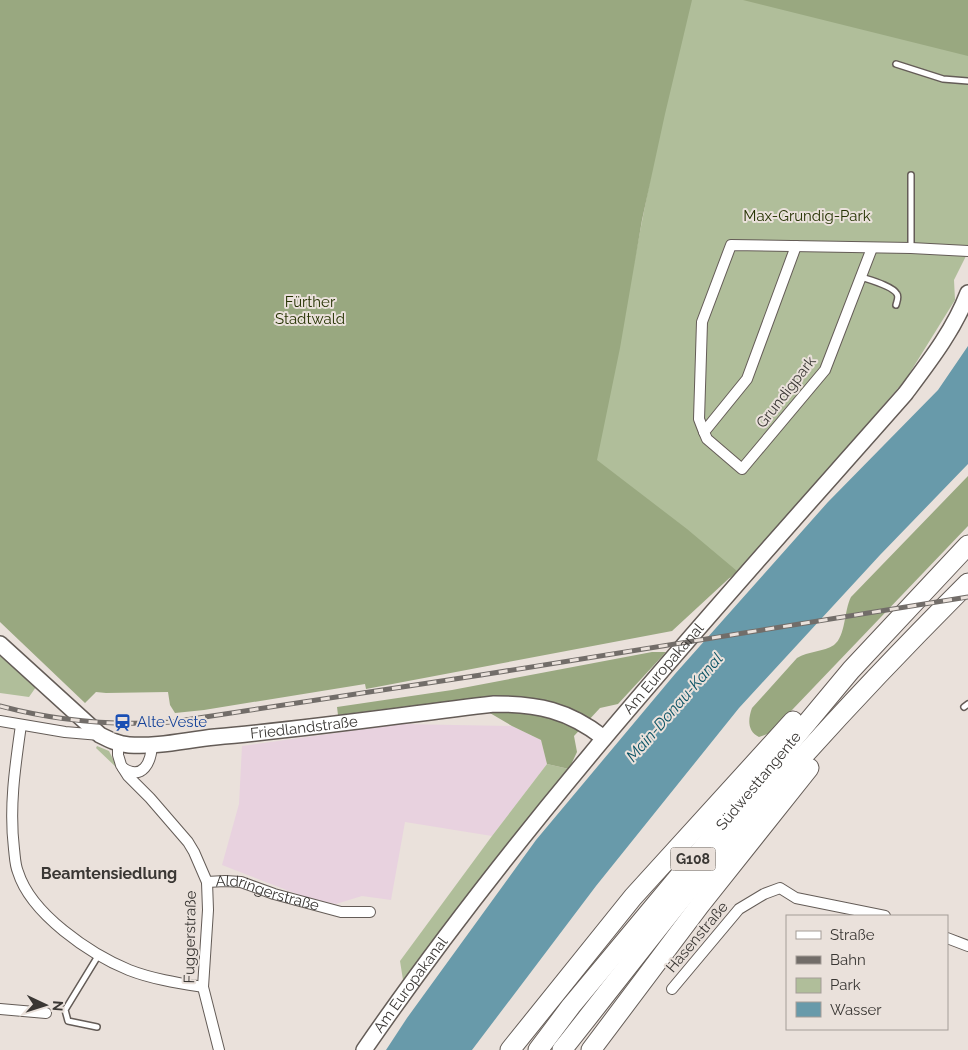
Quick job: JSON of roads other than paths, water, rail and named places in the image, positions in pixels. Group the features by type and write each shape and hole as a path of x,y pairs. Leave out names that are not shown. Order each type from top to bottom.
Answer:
{"highway":[{"name":"Südwesttangente","path":"538,1050 571,1006 851,670 968,545"},
{"name":"Südwesttangente","path":"562,1050 662,923 758,807 856,698 968,583"},
{"path":"510,1050 633,897 674,850 822,690 851,670"},
{"path":"591,1050 700,905 816,760 856,698"}],"main road":[{"name":"Am Europakanal","path":"364,1050 460,918 604,738 905,394 934,356 957,319 968,293"},
{"path":"0,644 100,736"},
{"name":"Friedlandstraße","path":"100,736 118,744 152,745 203,738 258,734 494,704 519,704 544,707 575,719 604,738"}],"street":[{"path":"796,246 747,380 704,432 699,419 702,322 731,245 796,246 872,248 911,248 968,251"},
{"name":"Grundigpark","path":"704,432 707,439 742,469 825,370 872,248"},
{"name":"Friedlandstraße","path":"0,721 100,736"},
{"path":"21,725 12,794 12,833 18,872 31,900 62,929 98,956 130,970 160,979 203,987"},
{"path":"118,744 118,755 123,768 135,773 145,768 150,759 152,745"},
{"name":"Aldringerstraße","path":"123,768 134,783 150,798 188,842 207,882 241,882 274,894 341,912 370,912"},
{"name":"Aldringerstraße","path":"145,768 144,778 150,798"},
{"name":"Fuggerstraße","path":"207,882 208,910 203,987 219,1050"},
{"name":"Hasenstraße","path":"672,989 740,909 764,894 780,888 796,898 880,915"},
{"path":"948,938 968,946"},
{"path":"0,1009 46,1013"}],"lane":[{"path":"896,64 943,79 968,81"},
{"path":"911,175 911,248"},
{"path":"861,277 896,291 898,295 896,305"},
{"path":"98,956 65,1010 68,1021 98,1027"}],"water":[{"name":"Main-Donau-Kanal","path":"968,346 968,464 880,555 739,708 596,886 472,1050 386,1050 407,1018 536,840 675,674 828,502 938,390"}],"railway":[{"path":"0,706 64,719 85,721 107,723 172,722 481,675 968,597"}],"place":[{"name":"Alte Veste","path":"123,722"}],"district":[{"name":"Beamtensiedlung","path":"109,873"}],"park label":[{"name":"Max-Grundig-Park","path":"807,216"},
{"name":"Fürther Stadtwald","path":"310,310"}]}
